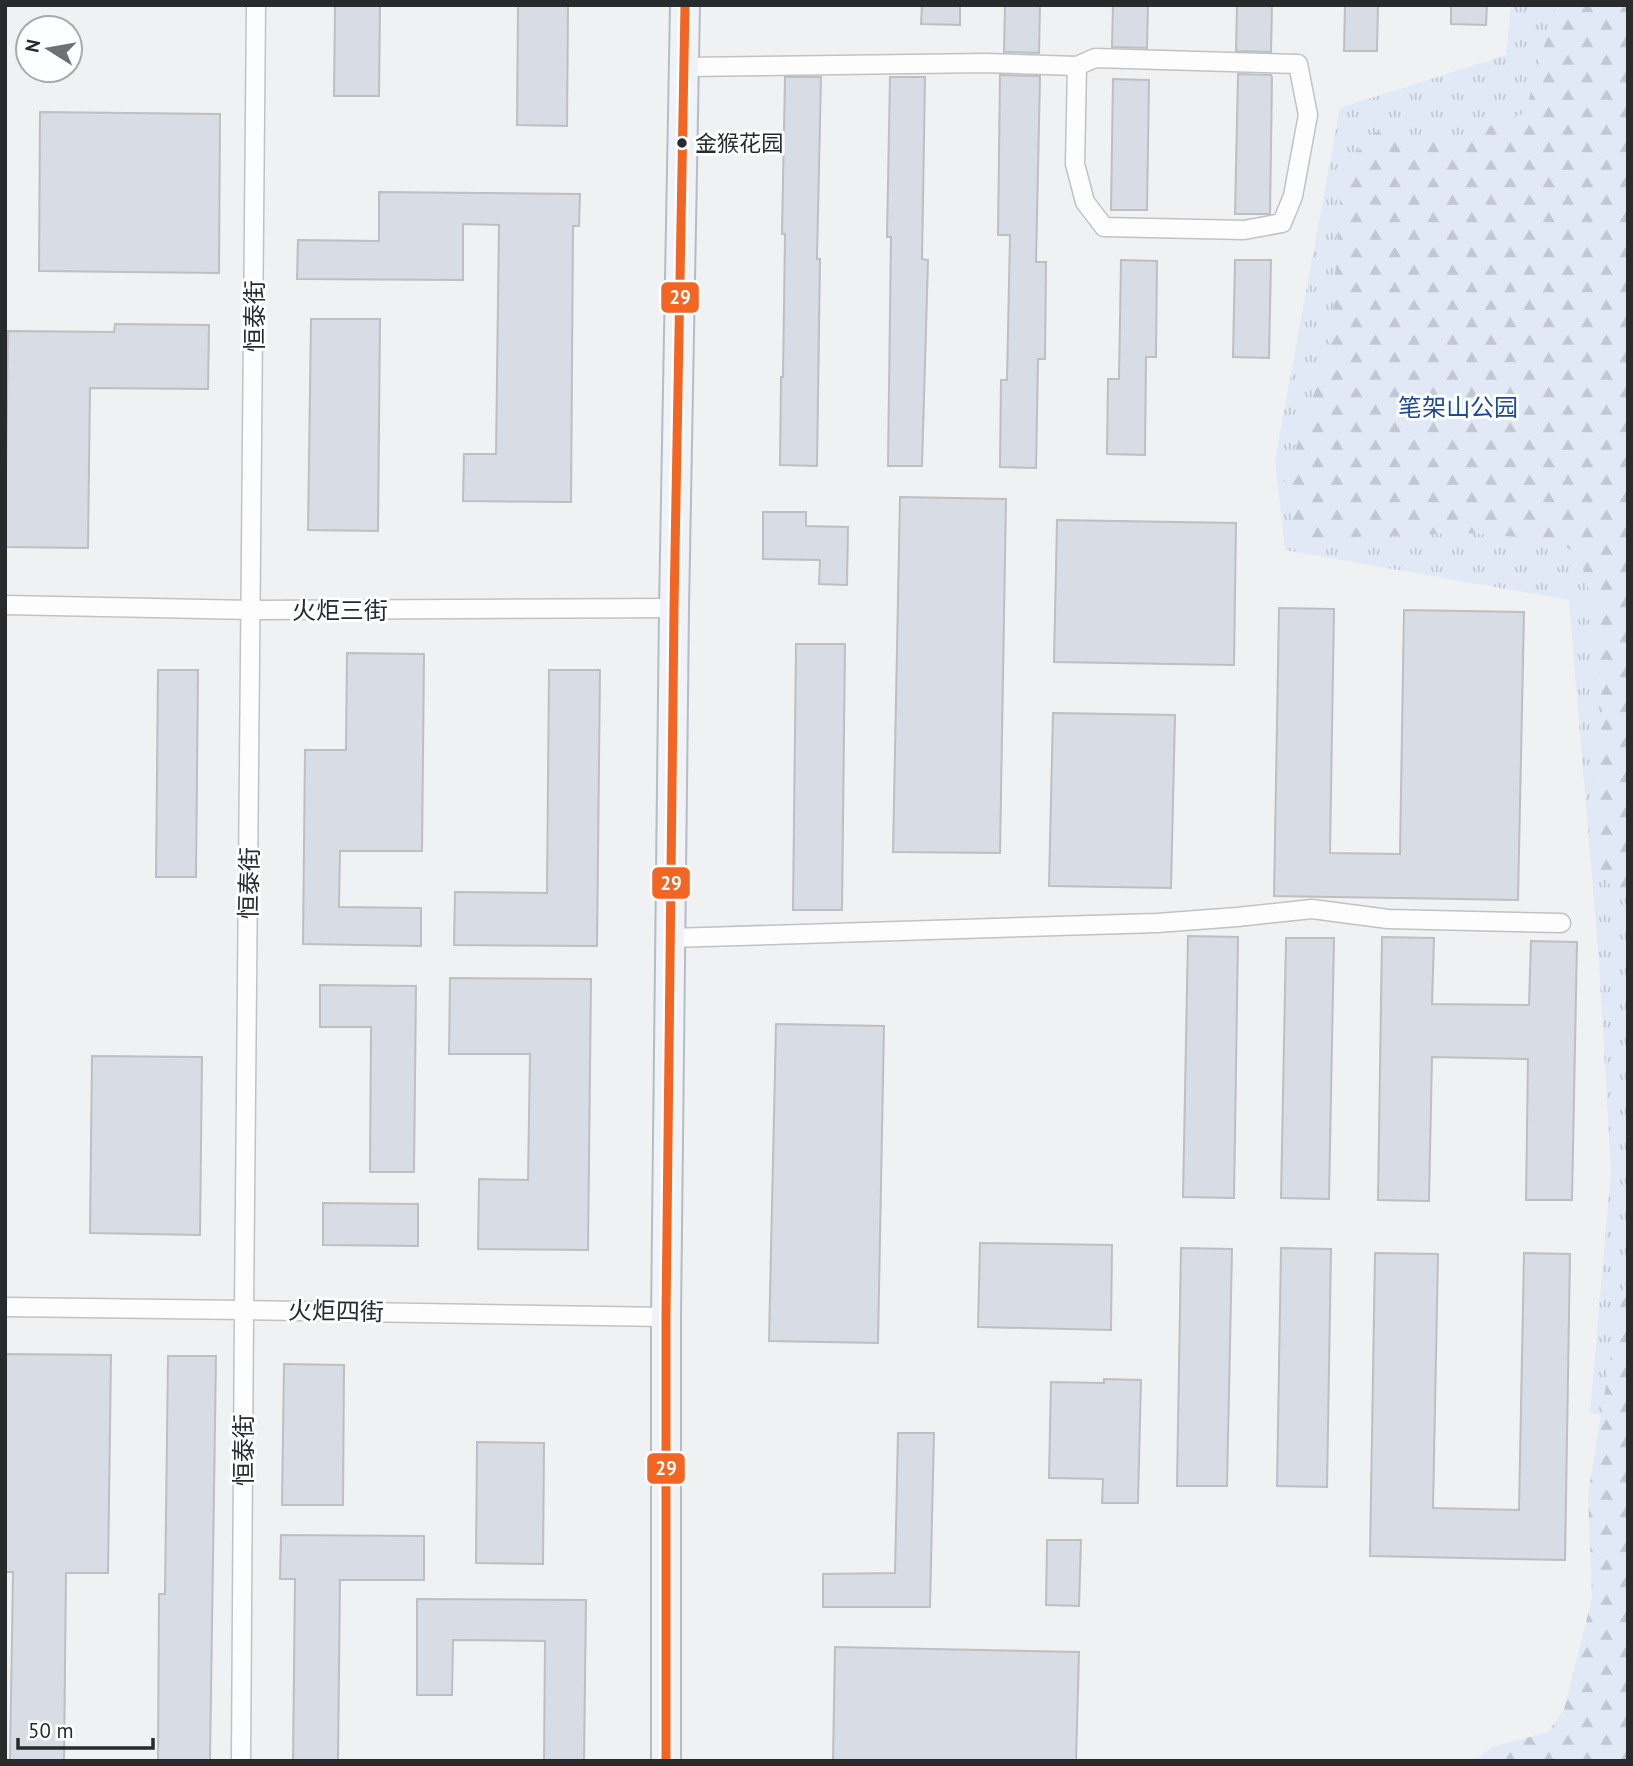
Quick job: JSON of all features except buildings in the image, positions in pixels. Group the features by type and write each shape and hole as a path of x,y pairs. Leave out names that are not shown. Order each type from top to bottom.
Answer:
{"main road":[{"path":"666,1761 666,1317 674,608 685,5"}],"street":[{"name":"恒泰街","path":"241,1761 256,5"},
{"path":"685,67 985,63 1077,66 1095,58 1298,64 1308,115 1293,196 1282,223 1244,230 1104,227 1085,202 1075,164 1077,66"},
{"name":"火炬三街","path":"5,605 251,610 674,608"},
{"path":"671,938 1157,923 1312,909 1388,919 1561,923"},
{"name":"火炬四街","path":"5,1307 666,1317"}],"green space":[{"name":"笔架山公园","path":"1511,5 1628,5 1628,1418 1590,1413 1611,1171 1599,962 1569,600 1285,550 1275,460 1340,108 1506,55"},
{"name":"笔架山公园","path":"1553,5 1628,5 1628,895 1615,891 1599,871 1591,794 1603,717 1593,605 1579,555 1555,540 1467,533 1296,539 1284,484 1331,343 1342,169 1375,132 1451,140 1525,113 1554,11"},
{"path":"1628,1274 1628,1761 1474,1761 1492,1747 1548,1732 1564,1710 1592,1598 1588,1495 1617,1318"}],"transit line":[{"name":"29","path":"666,1761 666,1317 674,608 685,5"}],"place":[{"name":"金猴花园","path":"682,143"}]}
